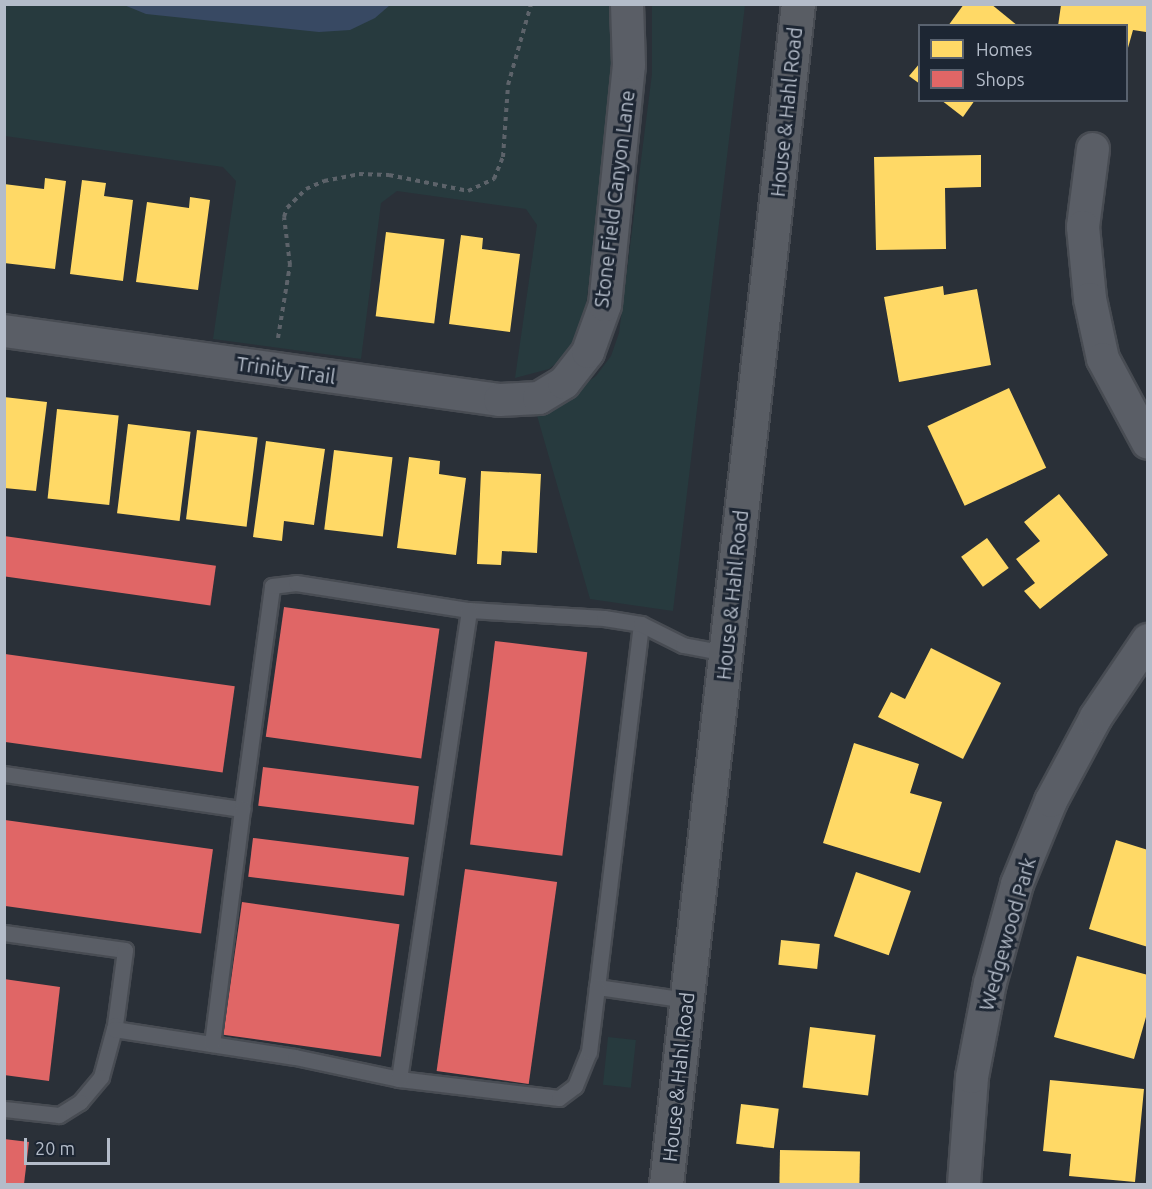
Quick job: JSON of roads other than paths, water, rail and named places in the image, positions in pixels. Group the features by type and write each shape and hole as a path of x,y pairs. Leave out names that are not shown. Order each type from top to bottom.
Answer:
{"street":[{"name":"Stone Field Canyon Lane","path":"564,384 588,352 605,305 629,65 627,4"},
{"name":"House & Hahl Road","path":"666,1185 798,4"},
{"path":"1093,149 1083,227 1090,299 1103,359 1148,443"},
{"name":"Trinity Trail","path":"4,331 500,400 539,398 564,384"},
{"name":"Wedgewood Park","path":"964,1185 972,1077 990,983 1017,884 1051,801 1096,717 1148,640"}],"lane":[{"path":"212,1044 272,586 296,582 469,610 641,624 683,645 726,652"},
{"path":"399,1079 469,610"},
{"path":"114,1029 212,1044 399,1079 560,1098 574,1086 589,1052 641,624"},
{"path":"4,774 242,809"},
{"path":"4,933 125,950 114,1029 101,1077 80,1102 59,1115 4,1109"},
{"path":"597,987 687,1000"}],"water":[{"path":"124,5 390,5 375,18 350,30 319,32 146,14"}]}
